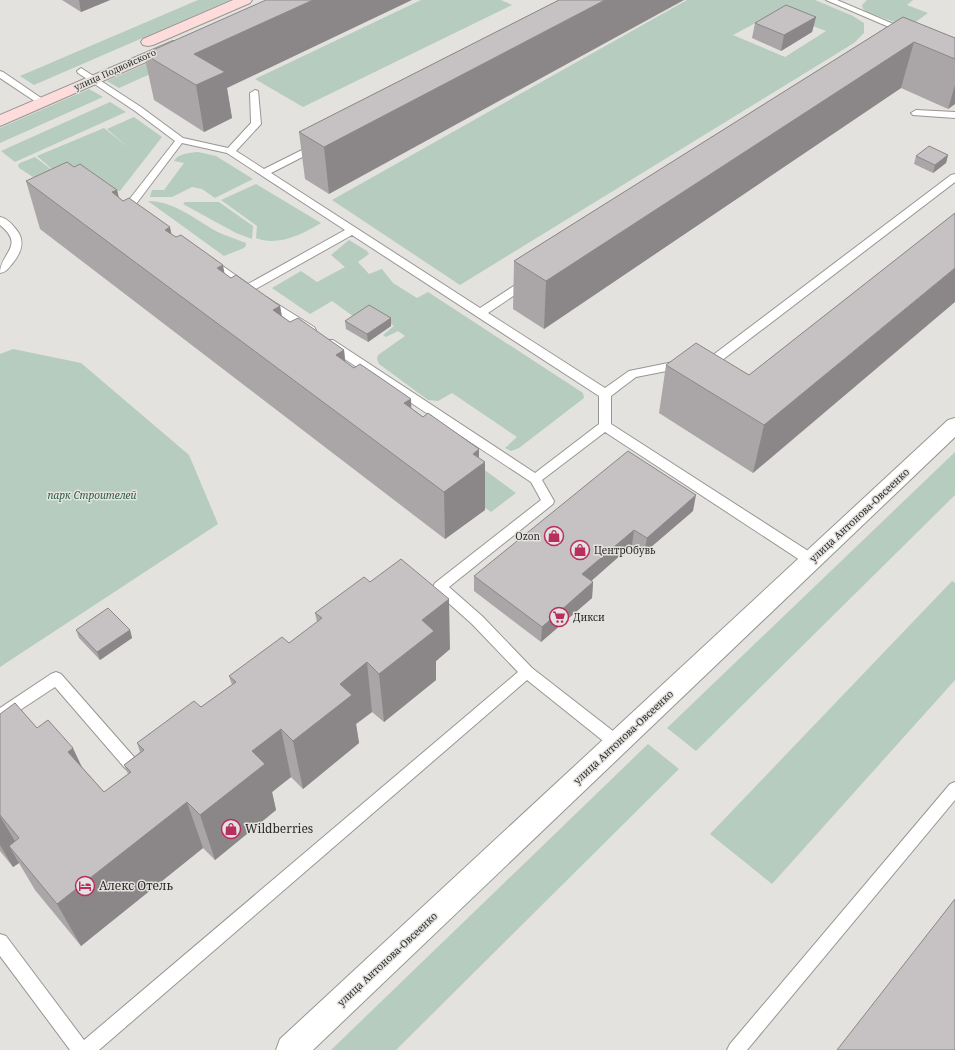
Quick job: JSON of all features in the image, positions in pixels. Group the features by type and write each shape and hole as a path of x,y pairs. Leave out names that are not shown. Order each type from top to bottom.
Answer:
{"street":[{"name":"улица Подвойского","path":"0,107 244,0"},
{"name":"улица Подвойского","path":"0,121 259,6"},
{"name":"улица Антонова-Овсеенко","path":"291,1050 955,425"}],"lane":[{"path":"830,0 912,34 899,42"},
{"path":"81,71 180,140 230,151 605,394"},
{"path":"2,77 42,102"},
{"path":"230,151 256,124 255,93"},
{"path":"916,113 955,115"},
{"path":"149,219 130,205 180,140"},
{"path":"264,173 322,143"},
{"path":"605,394 634,374 717,358 955,177"},
{"path":"0,220 6,224 16,237 16,251 4,268 0,270"},
{"path":"248,289 352,230"},
{"path":"201,256 248,289 535,479 548,501 440,587 426,588"},
{"path":"480,313 538,275"},
{"path":"605,394 605,426"},
{"path":"535,479 605,426"},
{"path":"605,426 811,560"},
{"path":"440,587 477,620 527,672 617,743"},
{"path":"86,1050 527,672"},
{"path":"0,716 56,678 129,762 138,770 151,760"},
{"path":"736,1050 955,789"},
{"path":"0,942 81,1050"}],"green space":[{"path":"198,0 230,0 34,85 20,76"},
{"path":"290,0 315,0 119,88 107,81"},
{"path":"421,0 501,0 512,5 303,107 255,79"},
{"path":"687,0 815,0 853,16 864,23 864,33 854,43 460,285 332,200","holes":["776,12 826,31 785,57 733,35"]},
{"path":"867,0 913,0 907,5 928,13 914,23 900,24 867,12 863,9 862,5"},
{"path":"89,89 103,97 0,143 0,128"},
{"path":"110,102 126,112 15,162 1,151"},
{"path":"134,117 162,137 120,191 47,186 19,168 18,165 20,163 35,157 61,177 37,156 104,128 129,148 107,129"},
{"path":"198,152 216,156 253,179 215,198 202,189 192,187 172,197 150,197 152,190 164,190 184,163 174,161 176,158 184,154"},
{"path":"256,184 321,223 290,238 272,241 256,238 257,226 221,200"},
{"path":"148,201 168,204 177,208 222,234 246,243 246,245 244,248 224,256"},
{"path":"185,202 219,202 253,226 252,239 236,233 183,204"},
{"path":"349,240 367,251 369,254 358,262 369,274 382,269 393,283 417,298 428,292 583,393 584,398 519,448 511,451 505,448 517,437 452,393 438,401 428,400 379,364 377,359 378,355 405,336 398,331 386,337 383,335 394,326 370,311 357,319 332,301 310,314 272,288 301,271 317,282 345,267 331,255"},
{"name":"парк Строителей","path":"13,349 81,363 189,455 218,524 0,667 0,354"},
{"path":"955,452 955,495 696,751 667,728"},
{"path":"479,466 516,493 491,512 476,501"},
{"path":"952,581 955,583 955,680 772,884 710,834"},
{"path":"648,744 679,769 396,1050 331,1050"}],"building":[{"path":"266,0 313,0 194,54 225,72 196,85 144,54"},
{"path":"559,0 605,0 324,147 299,132"},
{"path":"786,5 816,17 784,35 755,23"},
{"path":"903,17 955,38 955,59 914,42 546,281 514,261"},
{"path":"929,146 948,155 935,165 916,156"},
{"path":"67,162 74,167 80,164 117,190 112,192 123,201 129,198 170,227 165,230 176,237 181,235 223,265 217,268 231,278 236,275 280,306 273,310 290,322 298,318 344,350 336,355 354,368 360,364 411,399 404,403 423,417 428,413 479,449 473,454 485,462 444,492 26,181"},
{"path":"955,213 955,268 764,425 666,365 696,343 749,375"},
{"path":"369,305 391,318 367,334 345,321"},
{"path":"628,451 696,495 647,538 634,530 582,574 593,582 542,627 474,576"},
{"path":"401,559 449,599 422,620 434,631 379,674 367,662 340,684 352,695 293,741 281,729 252,751 265,764 200,815 187,802 57,904 9,846 19,838 0,815 0,714 15,703 37,728 48,720 73,748 68,752 104,792 131,772 124,765 144,750 137,743 194,701 201,707 236,682 229,676 282,637 289,643 322,618 315,613 364,577 370,582"},
{"path":"108,608 130,630 97,652 76,630"},
{"path":"955,899 955,1050 837,1050"}],"place":[{"name":"Ozon","path":"554,536"},
{"name":"ЦентрОбувь","path":"580,550"},
{"name":"Дикси","path":"559,617"},
{"name":"Wildberries","path":"231,829"},
{"name":"Алекс Отель","path":"85,886"}]}
